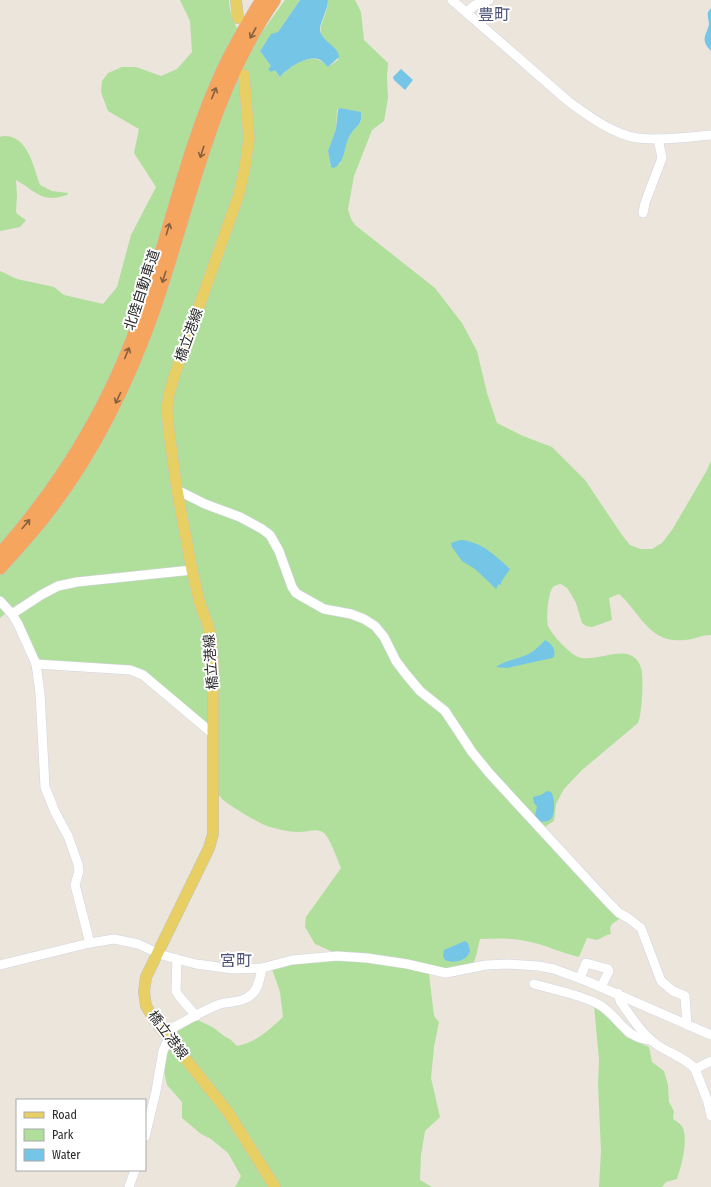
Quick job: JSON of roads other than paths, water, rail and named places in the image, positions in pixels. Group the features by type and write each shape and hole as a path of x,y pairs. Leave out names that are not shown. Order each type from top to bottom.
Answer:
{"highway":[{"name":"北陸自動車道","path":"0,554 34,514 54,486 73,458 106,401 123,363 156,272 188,162 210,101 222,71 262,0"},
{"name":"北陸自動車道","path":"0,568 45,516 82,463 116,402 154,308 196,169 219,104 244,49 274,0"}],"main road":[{"path":"236,0 238,18"},
{"name":"橋立港線","path":"244,75 248,138 240,194 169,394 167,410 177,490 192,570 200,604 208,625 212,642 213,834 209,848 146,977 144,992 146,1006 156,1022 228,1112 275,1187"}],"street":[{"path":"452,0 538,75 585,113 610,128 637,138 658,139 711,135"},
{"path":"467,12 475,6 489,0"},
{"path":"643,213 645,203 662,158 658,139"},
{"path":"177,490 204,504 240,518 262,529 270,535 279,551 292,587 296,593 324,608 351,614 364,619 375,626 384,637 396,661 405,673 420,691 445,711 472,752 490,774 609,903 619,913 641,928 661,981 673,991 685,996 687,1025"},
{"path":"12,614 58,586 77,582 192,570"},
{"path":"0,601 12,614 18,624 36,664 40,693 44,787 68,836 78,864 79,871 75,886 90,943"},
{"path":"36,664 130,670 143,675 213,734"},
{"path":"0,965 90,943 114,939 138,944 158,953 177,959 223,968 251,970 292,960 320,956 350,956 407,964 446,973 486,965 508,964 532,966 554,969 580,978 618,993 711,1035"},
{"path":"177,959 176,991 196,1016"},
{"path":"580,978 583,961 608,969 609,971 601,987"},
{"path":"146,1134 167,1035 196,1016 220,1004 240,1001 252,995 258,985 262,968"},
{"path":"534,984 597,1003 604,1007 629,1032 644,1040 651,1040"},
{"path":"618,993 620,1001 651,1040 668,1052 692,1065 708,1102 711,1116"},
{"path":"695,1069 711,1061"},
{"path":"129,1187 135,1171"}],"water":[{"path":"300,0 328,0 320,31 324,38 336,50 339,57 328,67 318,59 308,59 302,61 287,70 280,77 275,70 271,72 268,69 271,66 260,51 271,34 278,32"},
{"path":"711,8 711,51 706,44 705,35 709,24 708,12"},
{"path":"401,69 413,80 405,90 394,80 393,77"},
{"path":"340,108 361,112 361,121 351,133 342,158 338,166 334,168 331,167 328,151 336,129 338,110"},
{"path":"460,540 475,543 488,550 510,569 501,582 501,585 499,584 496,589 475,569 462,561 452,547 451,543"},
{"path":"545,640 553,647 554,657 507,668 496,667 504,662 528,654"},
{"path":"547,791 551,792 553,798 554,806 552,818 544,822 537,821 535,815 537,807 534,803 533,797 541,795"},
{"path":"465,941 468,943 470,951 466,957 456,962 445,960 443,956 444,950"}],"district":[{"name":"豊町","path":"494,14"},
{"name":"宮町","path":"236,960"}]}
